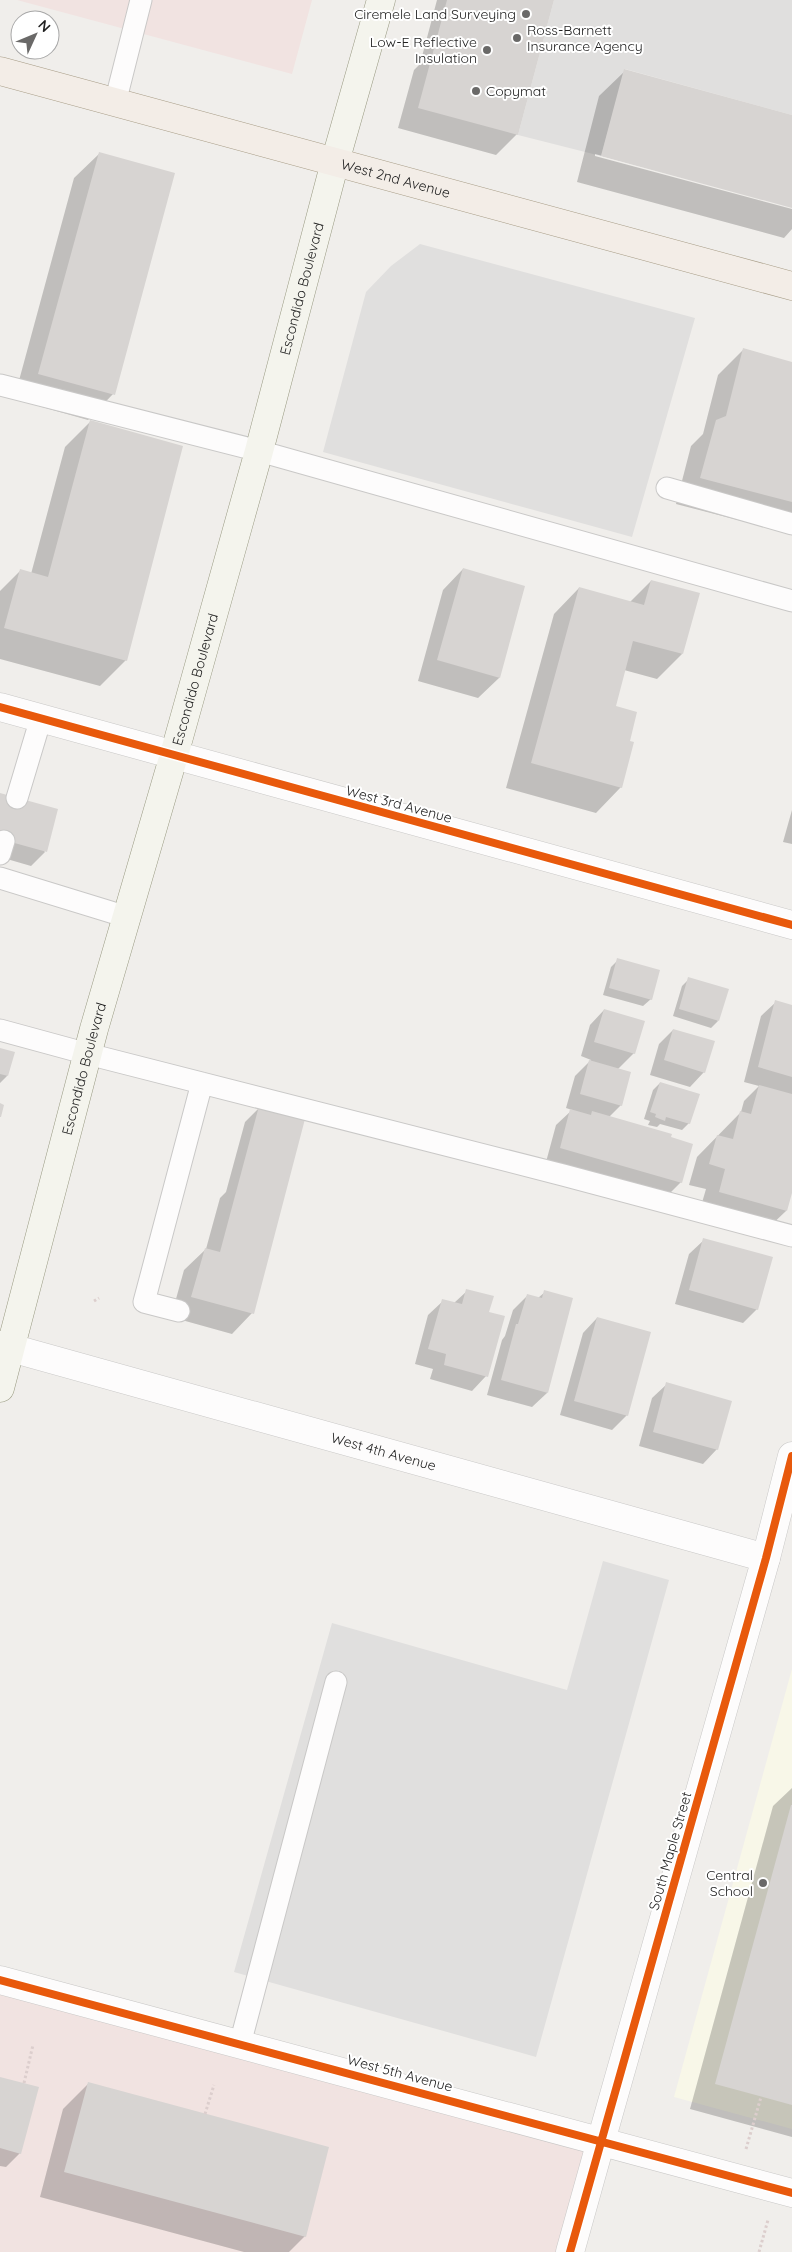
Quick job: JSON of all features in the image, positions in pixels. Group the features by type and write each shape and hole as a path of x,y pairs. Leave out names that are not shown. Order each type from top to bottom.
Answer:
{"main road":[{"name":"Escondido Boulevard","path":"0,1388 5,1346 259,451 335,162 381,0"},
{"name":"West 2nd Avenue","path":"0,71 792,286"}],"street":[{"name":"West 3rd Avenue","path":"0,707 792,925"},
{"name":"West 4th Avenue","path":"5,1346 766,1558"},
{"name":"South Maple Street","path":"570,2252 766,1558 792,1456"},
{"name":"West 5th Avenue","path":"0,1980 792,2192"}],"lane":[{"path":"115,102 141,0"},
{"path":"0,385 259,451 792,601"},
{"path":"667,488 792,524"},
{"path":"17,798 41,718"},
{"path":"0,878 126,917"},
{"path":"0,1030 792,1236"},
{"path":"179,1312 144,1302 202,1083"},
{"path":"240,2044 336,1682"}],"path":[{"path":"94,1301 99,1298"},
{"path":"24,2083 33,2045"},
{"path":"205,2114 214,2085"},
{"path":"738,2178 761,2096"},
{"path":"759,2252 762,2242"}],"shaded area":[{"path":"17,0 312,0 292,74 60,12 60,10"},
{"path":"554,0 792,0 792,115 625,69 601,156 518,135"},
{"path":"420,244 695,318 632,537 323,452 366,292 391,266"},
{"path":"603,1561 669,1580 536,2057 234,1972 332,1623 567,1690"},
{"name":"Central School","path":"792,1669 792,2129 674,2097"},
{"path":"0,1980 601,2141 570,2252 0,2252"}],"building":[{"path":"447,0 554,0 518,135 418,108"},
{"path":"624,69 792,115 792,208 601,156"},
{"path":"99,152 175,173 115,395 38,374"},
{"path":"743,348 792,362 792,502 700,478 716,420 726,416"},
{"path":"90,420 183,446 127,661 4,628 20,569 48,577"},
{"path":"463,568 525,586 500,678 437,660"},
{"path":"651,580 700,593 683,654 633,641 616,706 637,712 630,741 634,742 622,788 531,763 579,587 644,605"},
{"path":"0,793 58,809 47,852 0,839"},
{"path":"617,958 660,970 652,1000 609,988"},
{"path":"688,977 729,989 719,1021 679,1009"},
{"path":"775,1000 792,1005 792,1077 758,1067"},
{"path":"604,1009 645,1021 635,1054 594,1042"},
{"path":"673,1029 715,1041 705,1073 664,1060"},
{"path":"0,1048 15,1052 8,1076 0,1074"},
{"path":"589,1060 631,1072 622,1106 580,1094"},
{"path":"660,1082 700,1094 690,1124 666,1117 665,1121 655,1117 656,1114 650,1112"},
{"path":"759,1085 792,1094 792,1193 787,1211 719,1192 725,1169 709,1164 717,1135 733,1139 740,1111 751,1114"},
{"path":"0,1103 4,1105 1,1117 0,1117"},
{"path":"259,1106 305,1119 254,1314 191,1297 205,1248 220,1252"},
{"path":"570,1109 591,1115 592,1111 672,1134 671,1137 693,1144 682,1183 560,1148"},
{"path":"703,1238 773,1257 758,1310 689,1290"},
{"path":"466,1289 494,1296 489,1312 505,1316 488,1377 444,1365 446,1354 428,1349 442,1299 462,1304"},
{"path":"544,1290 573,1298 548,1393 501,1380 516,1324 518,1324 527,1294 542,1298"},
{"path":"597,1317 651,1332 628,1416 574,1401"},
{"path":"666,1382 732,1401 718,1450 653,1432"},
{"path":"792,1805 792,2105 715,2084"},
{"path":"0,2077 39,2087 21,2154 0,2148"},
{"path":"88,2082 329,2147 306,2237 64,2172"}],"cycle path":[{"path":"0,707 792,925"},
{"path":"570,2252 766,1558 792,1456"},
{"path":"0,1980 792,2193"}],"place":[{"name":"Ciremele Land Surveying","path":"526,14"},
{"name":"Ross-Barnett Insurance Agency","path":"517,38"},
{"name":"Low-E Reflective Insulation","path":"487,50"},
{"name":"Copymat","path":"476,91"},
{"name":"Central School","path":"763,1883"}]}
